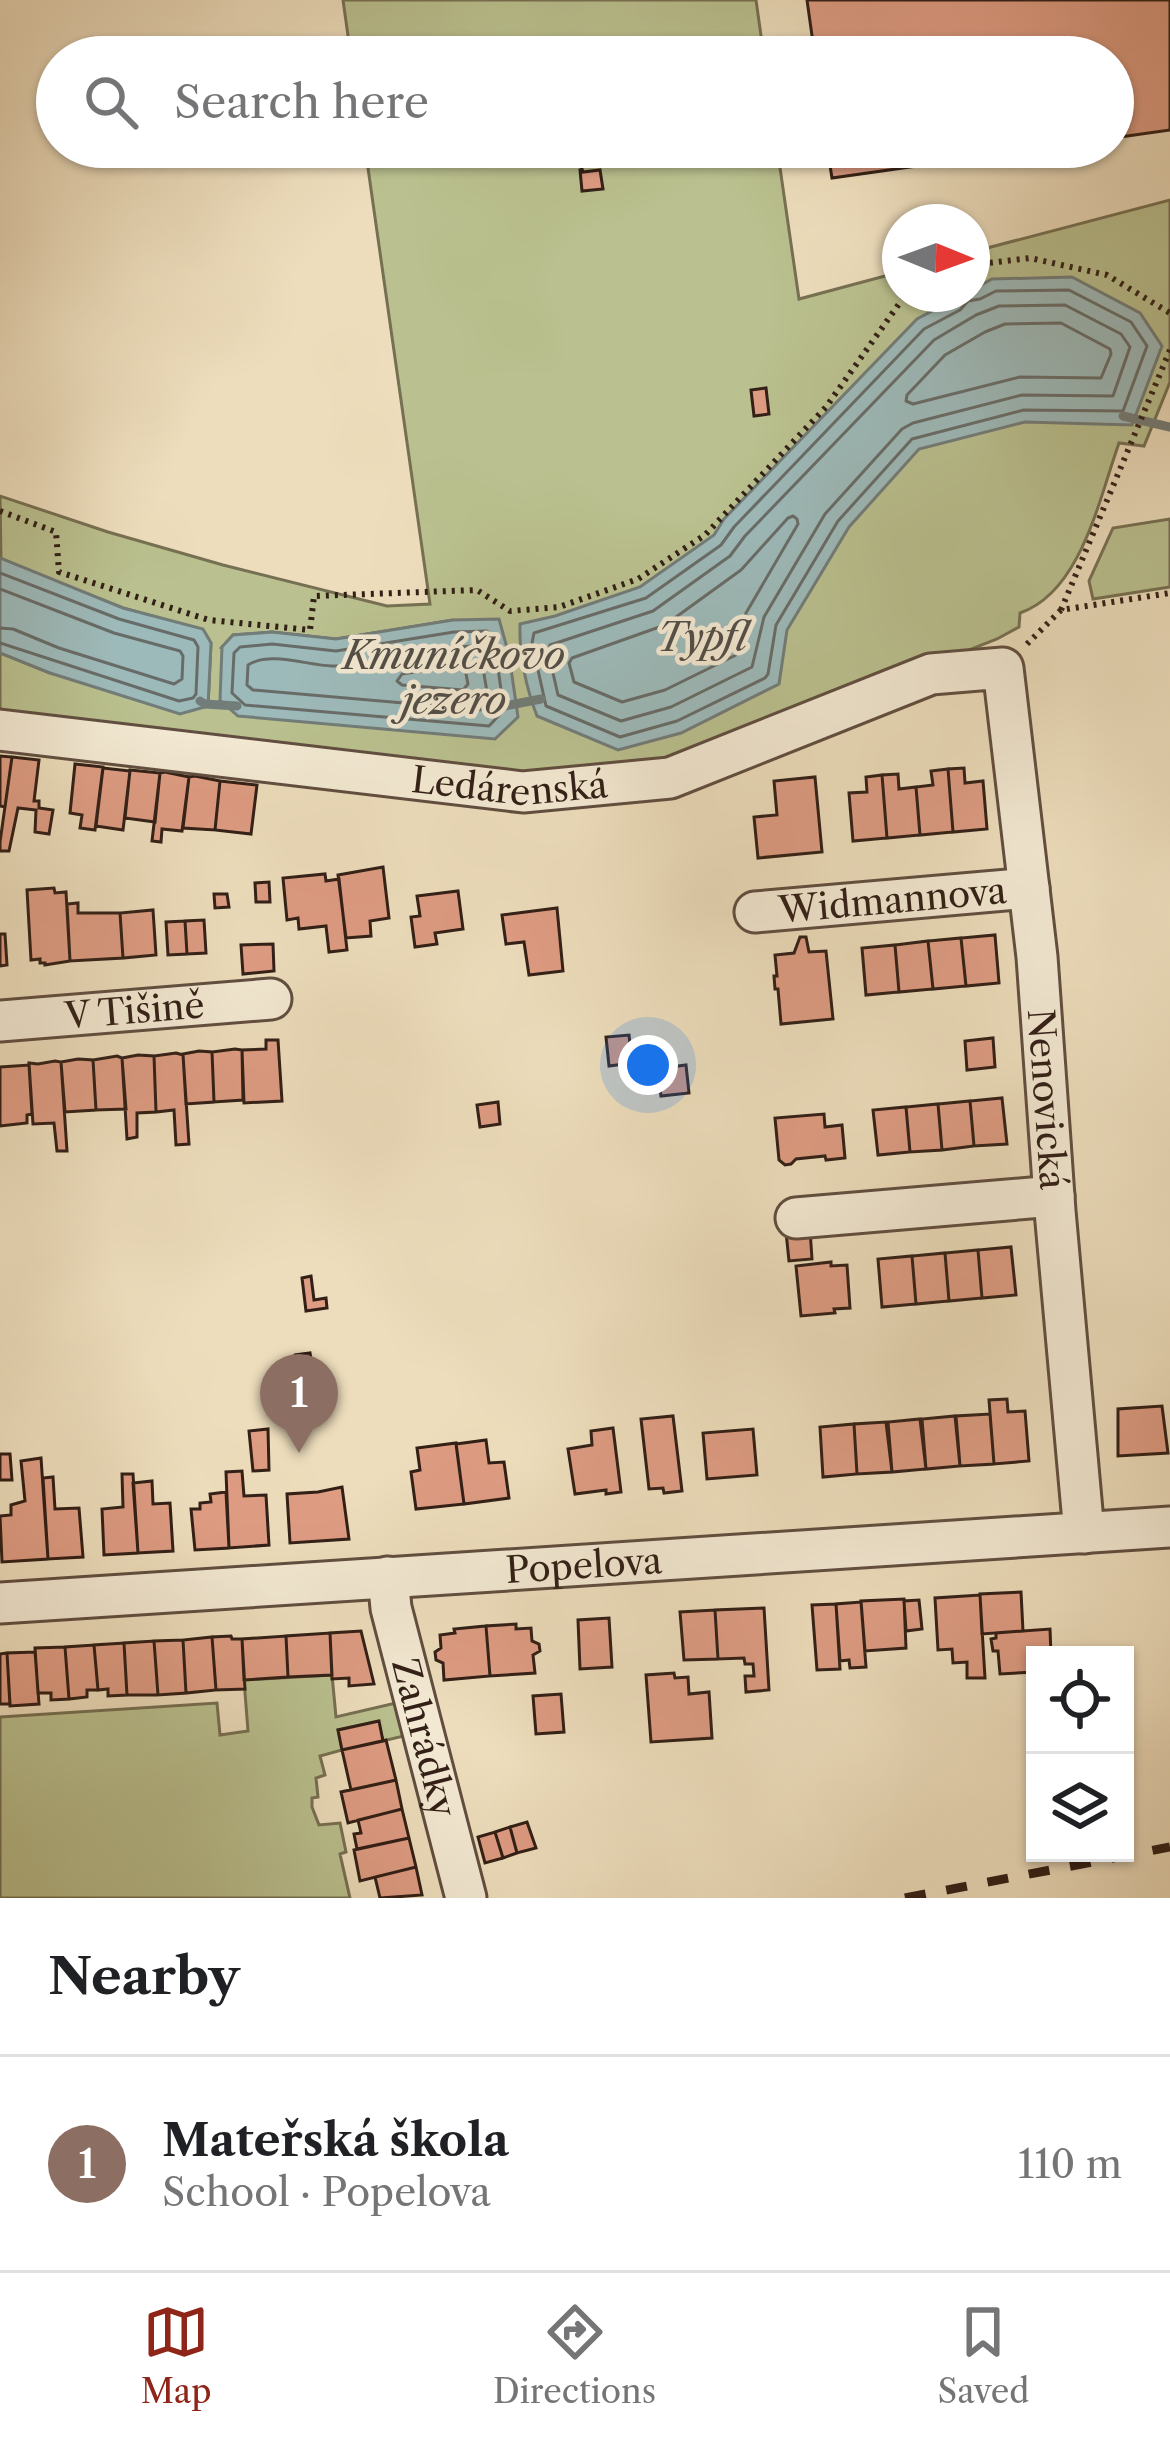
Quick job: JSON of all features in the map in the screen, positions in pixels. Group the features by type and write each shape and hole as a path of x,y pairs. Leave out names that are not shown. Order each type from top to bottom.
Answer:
{"street":[{"name":"Ledárenská","path":"0,730 524,792 670,778 932,674 1003,668"},
{"name":"Nenovická","path":"1003,668 1037,957 1084,1533"},
{"name":"Widmannova","path":"755,912 1030,888"},
{"name":"V Tišině","path":"0,1021 271,999"},
{"path":"796,1218 1054,1196"},
{"name":"Popelova","path":"0,1603 1170,1527"},
{"name":"Zahrádky","path":"388,1577 391,1609 466,1898"}],"path":[{"path":"990,263 1030,258 1107,275 1170,313"},
{"path":"0,511 56,532 59,572 209,620 310,630 314,596 477,590 510,611 559,607 638,579 705,536 826,407 893,312"},
{"path":"1003,668 1061,610 1170,350"},
{"path":"1061,610 1170,592"}],"green space":[{"path":"343,0 756,0 761,36 348,36"},
{"path":"368,168 780,168 799,299 882,277 882,312 990,312 990,247 1170,200 1170,382 1144,446 1119,443 1085,541 1058,585 1041,602 1020,613 1019,627 997,639 676,766 582,784 0,723 0,653 50,673 208,706 211,643 203,630 123,608 1,561 0,496 223,565 387,606 430,604","holes":["453,620 509,655 222,647 233,635 272,632 336,639"]},
{"path":"1170,519 1170,587 1093,599 1089,581 1113,528"},
{"path":"332,1675 336,1717 400,1702 408,1735 383,1741 378,1721 338,1730 342,1750 320,1756 325,1775 316,1778 318,1797 312,1798 312,1807 319,1825 340,1823 346,1852 340,1854 350,1898 0,1898 0,1717 217,1703 220,1735 248,1731 244,1680"}],"water":[{"name":"Typfl","path":"1072,277 1140,313 1162,346 1132,425 1025,422 919,449 849,527 787,630 779,684 681,733 618,750 537,716 524,671 520,624 640,587 714,535 724,519 917,319 930,312 990,312 992,279"},
{"path":"0,558 123,608 203,629 211,643 208,706 180,714 0,653"},
{"name":"Kmuníčkovo jezero","path":"499,619 518,717 495,739 238,716 220,700 222,647 233,635 272,632 336,639 453,620"}],"building":[{"path":"807,0 1170,0 1170,130 1134,135 1134,36 812,36"},
{"path":"830,168 903,168 832,178"},
{"path":"582,169 600,170 603,189 582,191"},
{"path":"766,388 769,414 754,416 751,390"},
{"path":"0,756 12,757 5,807 0,806"},
{"path":"12,757 39,760 34,801 39,801 39,808 53,810 49,834 35,832 36,810 18,808 9,851 0,851 0,842"},
{"path":"75,764 103,767 95,830 80,828 82,815 70,813"},
{"path":"103,768 130,771 123,830 96,826"},
{"path":"964,768 965,783 983,781 987,829 953,832 948,769"},
{"path":"948,769 953,832 920,835 916,787 933,785 931,771"},
{"path":"130,770 160,773 155,822 125,818"},
{"path":"160,773 189,777 182,831 162,829 161,842 152,841"},
{"path":"898,774 899,789 916,787 920,835 887,838 882,775"},
{"path":"882,775 887,838 853,841 849,793 867,792 866,777"},
{"path":"189,777 220,781 215,830 183,828"},
{"path":"815,777 822,852 758,858 754,817 777,815 774,781"},
{"path":"220,781 257,785 251,834 215,830"},
{"path":"383,867 389,918 370,921 371,936 346,938 338,875"},
{"path":"325,874 326,881 339,879 347,950 329,952 326,926 299,929 298,918 287,920 283,878"},
{"path":"269,882 270,902 256,902 255,883"},
{"path":"54,888 55,893 66,892 70,961 45,965 40,959 31,960 27,890"},
{"path":"458,891 463,929 435,933 437,944 415,947 411,917 420,916 417,896"},
{"path":"214,894 227,894 229,907 215,908"},
{"path":"78,903 78,913 120,913 123,958 70,961 67,904"},
{"path":"557,908 563,971 529,975 524,942 506,944 502,915"},
{"path":"153,910 156,955 123,958 120,913"},
{"path":"204,920 206,953 187,954 185,921"},
{"path":"185,921 187,954 168,955 166,922"},
{"path":"0,934 5,934 7,965 0,966"},
{"path":"995,935 999,983 966,986 961,938"},
{"path":"800,937 806,937 809,952 826,951 833,1019 781,1024 775,955 794,953"},
{"path":"961,938 966,986 933,989 928,941"},
{"path":"928,941 933,989 899,992 895,945"},
{"path":"273,944 274,971 243,974 241,945"},
{"path":"895,945 899,992 866,995 862,948"},
{"path":"629,1035 632,1063 609,1066 606,1037"},
{"path":"993,1038 995,1067 967,1070 965,1041"},
{"path":"266,1040 278,1040 282,1101 244,1103 242,1050 266,1049"},
{"path":"242,1050 243,1100 214,1102 212,1052"},
{"path":"212,1052 214,1102 186,1104 183,1054"},
{"path":"183,1055 189,1144 176,1145 174,1110 156,1112 154,1056"},
{"path":"154,1056 156,1112 137,1113 137,1137 127,1139 122,1058"},
{"path":"122,1058 126,1109 96,1110 93,1060"},
{"path":"669,1058 670,1067 686,1065 689,1093 661,1096 656,1060"},
{"path":"93,1060 96,1110 65,1112 61,1062"},
{"path":"61,1062 67,1151 57,1151 54,1123 33,1124 29,1063"},
{"path":"29,1065 32,1114 27,1115 27,1123 0,1126 0,1067"},
{"path":"1002,1098 1007,1144 974,1146 970,1101"},
{"path":"970,1101 974,1146 942,1150 938,1104"},
{"path":"498,1102 500,1124 480,1127 477,1105"},
{"path":"938,1104 942,1150 910,1152 906,1107"},
{"path":"906,1107 910,1152 878,1155 873,1110"},
{"path":"824,1114 825,1127 842,1125 845,1158 796,1159 785,1165 779,1160 775,1118"},
{"path":"810,1230 812,1259 789,1261 786,1232"},
{"path":"1011,1247 1016,1295 982,1298 978,1250"},
{"path":"978,1250 982,1298 949,1301 945,1253"},
{"path":"945,1253 949,1301 916,1304 912,1256"},
{"path":"912,1256 916,1304 882,1307 878,1259"},
{"path":"831,1262 831,1266 847,1265 850,1308 801,1316 796,1266"},
{"path":"311,1276 314,1300 326,1298 327,1308 306,1311 302,1278"},
{"path":"310,1353 314,1380 286,1381 287,1366 295,1355"},
{"path":"1007,1399 1008,1412 1025,1411 1029,1461 994,1464 989,1400"},
{"path":"1162,1406 1168,1453 1118,1456 1118,1409"},
{"path":"990,1414 994,1464 960,1466 956,1416"},
{"path":"673,1416 682,1491 664,1493 663,1488 649,1489 641,1419"},
{"path":"955,1416 960,1466 926,1469 922,1419"},
{"path":"920,1419 926,1469 892,1472 888,1422"},
{"path":"886,1422 892,1472 857,1474 854,1424"},
{"path":"854,1424 857,1474 823,1477 820,1427"},
{"path":"613,1428 621,1492 575,1494 568,1449 592,1445 591,1431"},
{"path":"268,1429 269,1470 253,1471 249,1431"},
{"path":"753,1429 757,1475 707,1479 703,1433"},
{"path":"486,1440 489,1463 504,1462 509,1498 464,1504 456,1444"},
{"path":"456,1443 464,1504 416,1509 411,1472 420,1470 417,1448"},
{"path":"0,1454 10,1454 12,1480 0,1480"},
{"path":"41,1458 48,1559 2,1562 0,1516 11,1515 11,1505 25,1501 21,1461"},
{"path":"242,1471 244,1496 266,1495 269,1545 229,1548 226,1472"},
{"path":"122,1474 133,1474 138,1553 104,1555 102,1509 123,1507"},
{"path":"53,1477 55,1509 79,1508 83,1557 48,1559 43,1478"},
{"path":"152,1481 153,1504 170,1503 173,1551 138,1553 133,1483"},
{"path":"342,1487 349,1539 290,1543 287,1494"},
{"path":"226,1492 229,1548 195,1550 191,1509 211,1502 210,1494"},
{"path":"1021,1592 1023,1631 982,1634 980,1594"},
{"path":"980,1595 985,1678 967,1678 967,1662 953,1663 952,1649 938,1650 935,1598"},
{"path":"904,1599 906,1648 865,1651 861,1601"},
{"path":"919,1600 922,1629 906,1631 904,1601"},
{"path":"861,1602 866,1667 850,1668 849,1660 840,1661 836,1604"},
{"path":"836,1604 840,1669 817,1670 812,1605"},
{"path":"764,1608 769,1690 746,1692 745,1676 754,1676 753,1664 745,1664 744,1658 718,1659 715,1610"},
{"path":"715,1610 718,1659 684,1660 680,1612"},
{"path":"609,1618 612,1667 580,1669 578,1620"},
{"path":"516,1624 516,1629 531,1628 532,1641 539,1644 540,1651 533,1655 535,1673 490,1676 486,1626"},
{"path":"486,1626 490,1676 444,1680 443,1663 436,1660 435,1652 441,1648 440,1635"},
{"path":"1050,1629 1051,1646 1026,1646 1026,1673 1000,1674 998,1651 993,1651 991,1639 996,1633"},
{"path":"361,1631 374,1684 349,1686 349,1678 332,1679 330,1633"},
{"path":"330,1633 332,1675 288,1677 286,1636"},
{"path":"286,1636 288,1677 244,1680 242,1639"},
{"path":"212,1637 242,1639 245,1689 216,1690"},
{"path":"212,1637 216,1690 186,1693 183,1640"},
{"path":"183,1640 186,1693 158,1695 154,1641"},
{"path":"154,1641 158,1695 127,1695 124,1643"},
{"path":"124,1643 127,1695 108,1696 108,1689 98,1690 94,1645"},
{"path":"94,1645 98,1690 69,1699 65,1647"},
{"path":"65,1647 69,1699 51,1700 51,1693 38,1693 35,1648"},
{"path":"35,1652 39,1704 10,1706 7,1653"},
{"path":"7,1653 10,1704 0,1704 0,1654"},
{"path":"674,1673 675,1678 688,1677 689,1694 709,1692 712,1738 651,1742 646,1675"},
{"path":"561,1694 564,1732 536,1734 533,1696"},
{"path":"379,1721 383,1741 342,1750 338,1730"},
{"path":"386,1740 396,1780 351,1790 342,1750"},
{"path":"396,1780 402,1809 348,1823 341,1792"},
{"path":"402,1809 409,1838 357,1849 358,1820"},
{"path":"527,1822 536,1848 517,1853 510,1827"},
{"path":"510,1827 517,1853 503,1858 495,1832"},
{"path":"495,1832 503,1858 485,1863 478,1837"},
{"path":"409,1838 416,1867 360,1881 354,1850"},
{"path":"416,1867 422,1895 380,1898 375,1877"}],"waterway":[{"path":"1123,416 1170,427"},
{"path":"505,706 541,699"},
{"path":"200,701 237,706"}],"railway":[{"path":"905,1898 1170,1847"}],"place":[{"name":"Mateřská škola","path":"299,1453"}]}
